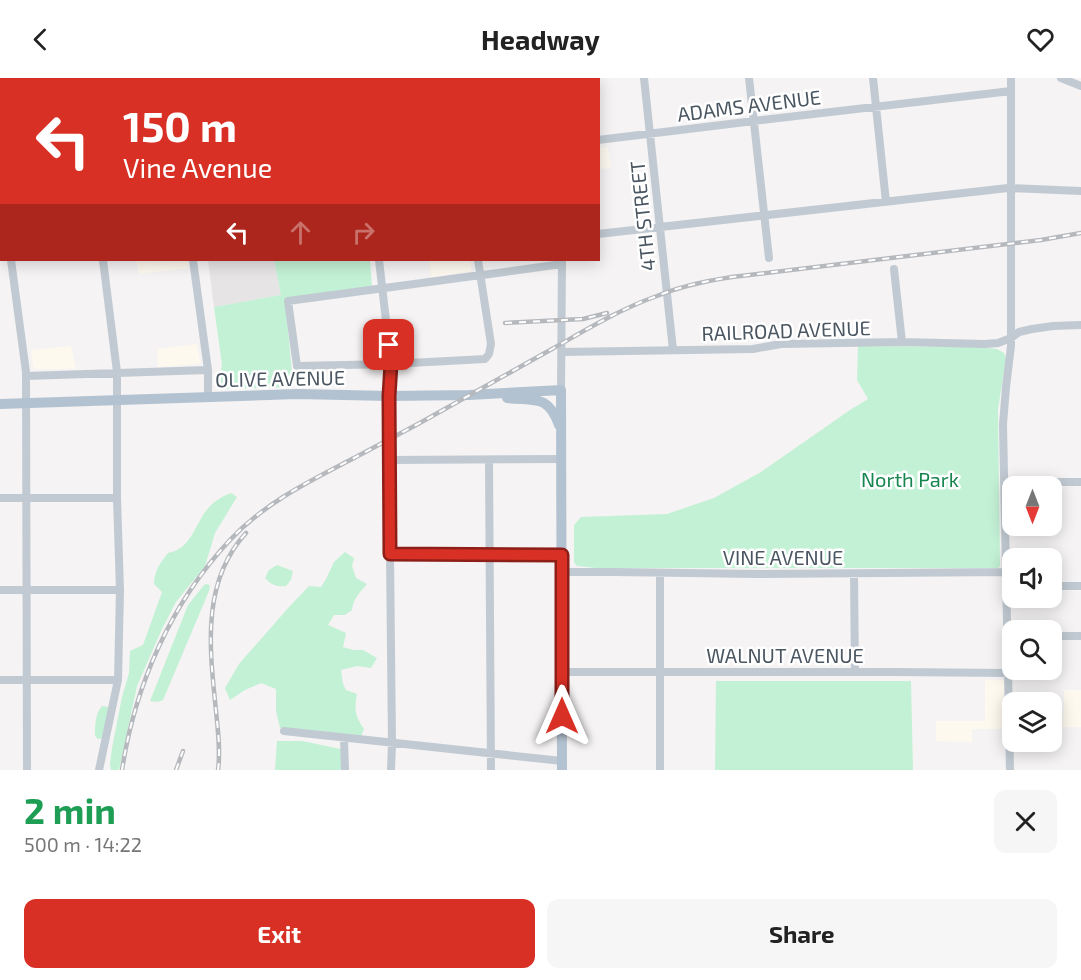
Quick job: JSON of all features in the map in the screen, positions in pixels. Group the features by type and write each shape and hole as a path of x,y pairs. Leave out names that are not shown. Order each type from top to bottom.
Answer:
{"main road":[{"name":"OLIVE AVENUE","path":"0,404 297,394 459,395 561,390"},
{"path":"561,390 562,765"},
{"path":"490,393 509,398 538,399 557,418 562,431"}],"street":[{"name":"4TH STREET","path":"644,78 673,350"},
{"path":"749,78 770,258"},
{"path":"873,78 886,202"},
{"path":"1004,476 1003,424 1011,338 1011,78"},
{"path":"1061,78 1081,86"},
{"name":"ADAMS AVENUE","path":"600,140 1011,91"},
{"path":"600,234 1011,188 1081,191"},
{"path":"11,261 26,376 27,770"},
{"path":"99,770 118,680 120,590 117,372 103,261"},
{"path":"193,261 208,370 208,397"},
{"path":"379,261 391,364 389,396 391,770"},
{"path":"478,261 480,275 491,344 489,354 485,359 297,366 288,301 480,275 562,262 561,390"},
{"path":"894,269 902,342"},
{"name":"RAILROAD AVENUE","path":"562,352 753,349 781,344 902,342 985,344 998,343 1019,332 1032,329 1081,325"},
{"path":"26,376 208,370"},
{"path":"390,460 562,459"},
{"path":"489,460 490,770"},
{"path":"1062,482 1081,482"},
{"path":"0,498 117,498"},
{"path":"390,554 562,555"},
{"name":"VINE AVENUE","path":"561,572 854,574 1002,572"},
{"path":"660,573 660,770"},
{"path":"854,574 855,672"},
{"path":"1062,586 1081,586"},
{"path":"0,590 120,590"},
{"path":"1062,636 1081,636"},
{"name":"WALNUT AVENUE","path":"562,672 1002,673"},
{"path":"0,681 118,680"},
{"path":"1009,680 1010,770"},
{"path":"284,731 490,754 562,765"},
{"path":"344,739 345,770"}],"shaded area":[{"path":"608,147 611,168 600,169 600,148"},
{"path":"136,261 188,261 189,268 139,274"},
{"path":"208,261 274,261 281,295 214,307"},
{"path":"429,261 470,261 472,271 431,277"},
{"path":"197,344 199,364 158,367 157,349"},
{"path":"71,346 76,369 37,369 33,367 31,350"},
{"path":"985,680 1006,680 1006,692 1002,692 1002,729 972,729 972,742 936,741 936,721 985,721"},
{"path":"1064,690 1081,690 1081,727 1063,727"}],"green space":[{"path":"274,261 370,261 372,287 285,298 292,372 291,387 226,389 220,386 222,365 214,307 281,295"},
{"name":"North Park","path":"858,346 979,347 997,349 1004,353 1006,359 998,409 1000,566 998,568 596,568 577,566 574,562 574,525 581,517 667,514 714,498 761,472 868,399 857,380"},
{"path":"231,493 237,497 215,533 205,566 176,602 137,686 119,770 111,770 112,748 129,673 130,651 143,645 162,592 154,584 160,563 168,553 182,547 191,537 210,506"},
{"path":"345,552 354,558 352,566 356,578 367,584 355,599 352,610 345,615 334,615 328,625 346,633 343,647 363,650 377,658 371,668 357,666 341,670 346,690 357,694 356,713 364,729 361,736 280,728 276,711 276,689 261,683 230,700 225,688 239,664 289,607 309,586 321,587 334,562"},
{"path":"277,565 293,571 291,580 286,586 274,585 265,578 269,570"},
{"path":"205,584 210,585 209,591 163,700 150,701 188,605"},
{"path":"716,681 911,681 913,770 715,770"},
{"path":"102,706 110,707 103,738 98,739 95,736 95,724"},
{"path":"277,741 302,741 341,749 346,770 275,770"}],"railway":[{"path":"122,770 128,738 146,676 173,618 190,591 230,540 258,515 304,484 418,424 603,320 675,289 732,277 1041,240 1081,233"},
{"path":"505,323 583,319 607,313"},
{"path":"218,770 218,736 211,657 212,613 222,571 232,551 246,533"},
{"path":"176,770 183,751"}],"route":[{"path":"389,345 391,364 389,396 390,554 562,555 562,716"}]}
